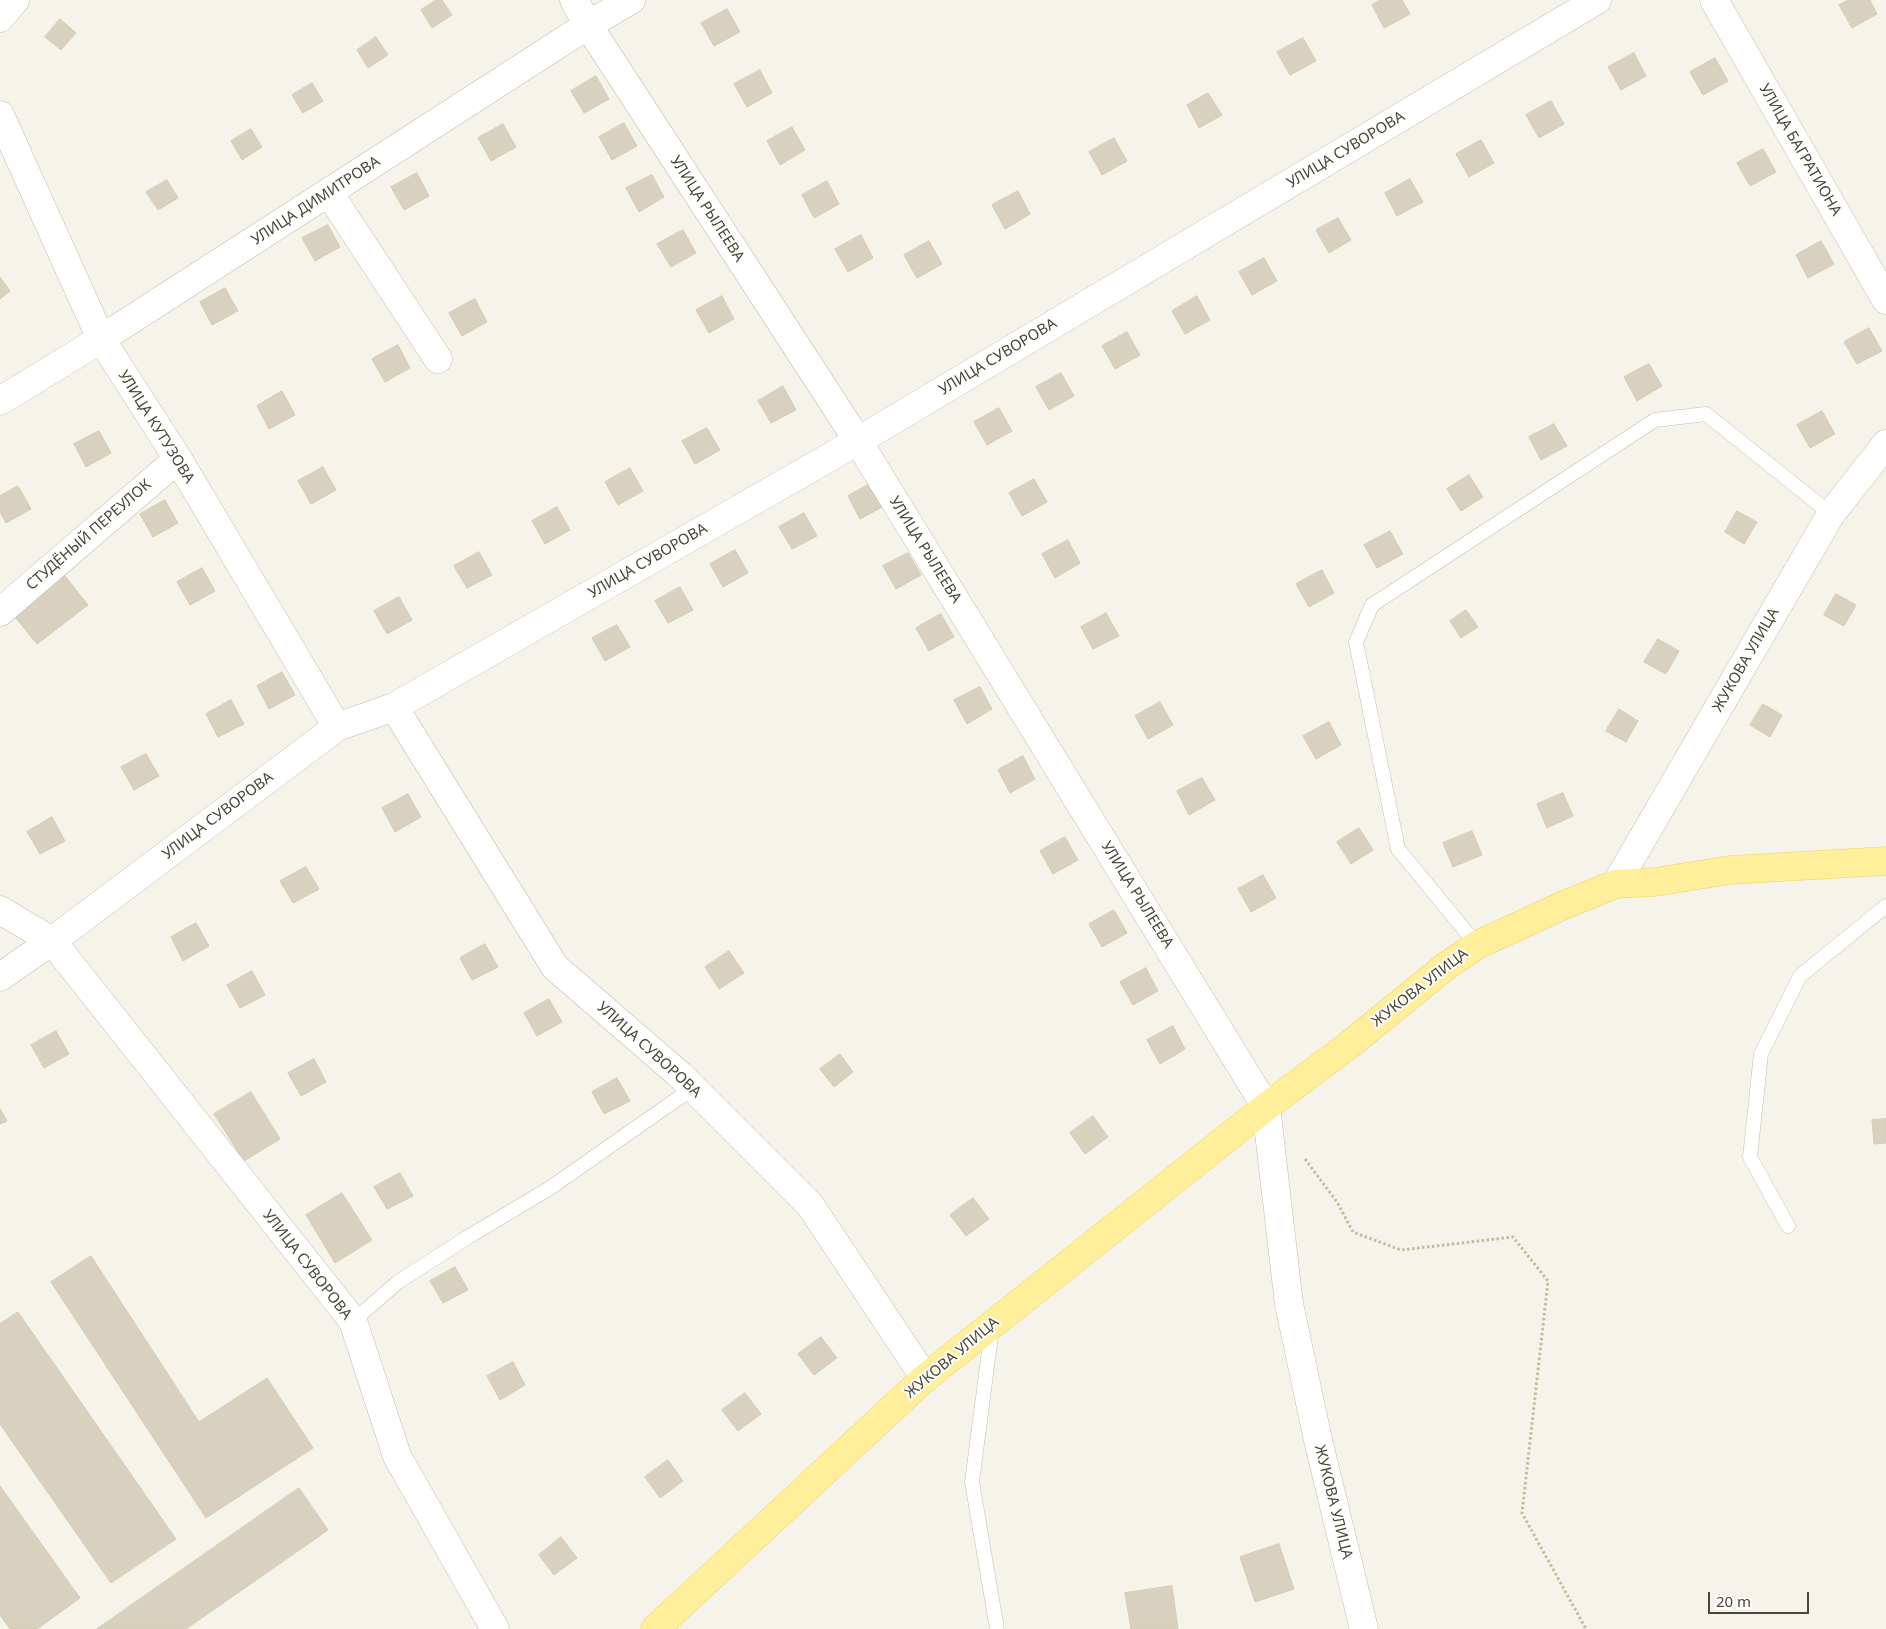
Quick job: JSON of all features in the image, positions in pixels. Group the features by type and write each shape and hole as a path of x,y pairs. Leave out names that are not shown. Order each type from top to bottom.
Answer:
{"main road":[{"name":"ЖУКОВА УЛИЦА","path":"667,1623 925,1378 1266,1106 1349,1045 1446,966 1477,945 1564,905 1616,884 1655,882 1730,870 1886,861"}],"street":[{"path":"0,18 15,0"},
{"name":"УЛИЦА РЫЛЕЕВА","path":"574,0 588,25 858,441 1266,1106"},
{"name":"УЛИЦА ДИМИТРОВА","path":"0,401 101,340 588,25 631,0"},
{"name":"УЛИЦА СУВОРОВА","path":"0,977 52,941 337,727 394,707 858,441 1597,0"},
{"name":"УЛИЦА БАГРАТИОНА","path":"1714,0 1886,300"},
{"name":"УЛИЦА КУТУЗОВА","path":"0,115 101,340 178,459 337,727"},
{"path":"329,193 438,359"},
{"name":"ЖУКОВА УЛИЦА","path":"1616,884 1831,514 1886,444"},
{"name":"СТУДЁНЫЙ ПЕРЕУЛОК","path":"0,612 178,459"},
{"name":"УЛИЦА СУВОРОВА","path":"394,707 555,967 693,1088 810,1205 925,1378"},
{"path":"0,910 52,941"},
{"name":"УЛИЦА СУВОРОВА","path":"52,941 353,1322 397,1456 495,1629"},
{"name":"ЖУКОВА УЛИЦА","path":"1266,1106 1289,1304 1318,1440 1364,1629"}],"lane":[{"path":"1477,945 1398,849 1356,642 1372,605 1655,420 1706,414 1831,514"},
{"path":"1788,1226 1750,1158 1761,1054 1800,976 1886,906"},
{"path":"353,1322 398,1282 550,1188 693,1088"},
{"path":"992,1324 972,1482 997,1629"}],"path":[{"path":"1302,1154 1337,1202 1353,1232 1401,1250 1513,1237 1548,1281 1522,1513 1586,1629"}],"building":[{"path":"436,0 442,0 452,15 432,28 421,10"},
{"path":"1380,0 1402,0 1410,14 1384,28 1372,5"},
{"path":"1849,0 1870,0 1877,14 1852,28 1839,5"},
{"path":"727,9 740,32 714,46 701,23"},
{"path":"60,19 76,33 61,50 45,37"},
{"path":"376,37 388,55 368,68 357,50"},
{"path":"1303,38 1316,61 1290,75 1277,52"},
{"path":"1634,53 1646,76 1621,90 1608,67"},
{"path":"1715,58 1728,81 1703,95 1690,72"},
{"path":"760,70 772,93 747,107 734,84"},
{"path":"596,76 609,99 584,113 571,91"},
{"path":"312,83 323,101 303,113 292,95"},
{"path":"1208,93 1222,115 1199,128 1187,105"},
{"path":"1551,101 1564,124 1539,138 1526,115"},
{"path":"624,123 637,146 612,160 599,137"},
{"path":"503,124 516,147 491,161 478,138"},
{"path":"792,127 805,150 780,165 767,141"},
{"path":"251,129 262,147 242,160 231,141"},
{"path":"1114,138 1127,161 1102,175 1089,152"},
{"path":"1481,140 1494,163 1469,177 1456,154"},
{"path":"1763,149 1776,172 1750,186 1737,163"},
{"path":"417,173 429,196 404,210 391,187"},
{"path":"652,175 664,197 639,212 626,188"},
{"path":"1410,179 1423,202 1397,216 1385,193"},
{"path":"167,180 178,198 158,210 146,192"},
{"path":"827,181 839,204 814,218 802,195"},
{"path":"1018,191 1030,214 1005,229 992,205"},
{"path":"1338,218 1351,240 1329,253 1316,230"},
{"path":"328,225 340,247 315,261 302,238"},
{"path":"683,230 696,253 671,267 657,244"},
{"path":"861,235 873,258 848,272 835,249"},
{"path":"929,241 942,264 917,278 904,255"},
{"path":"1821,241 1834,264 1808,278 1796,255"},
{"path":"1264,258 1277,281 1252,295 1239,272"},
{"path":"0,277 10,291 0,299"},
{"path":"225,288 238,311 212,325 200,302"},
{"path":"722,296 734,319 709,333 696,310"},
{"path":"1197,296 1210,320 1185,334 1172,311"},
{"path":"475,299 487,322 462,336 449,313"},
{"path":"1869,328 1882,351 1857,364 1844,342"},
{"path":"1127,332 1140,355 1115,369 1102,346"},
{"path":"398,345 410,368 385,382 372,359"},
{"path":"1649,364 1662,386 1637,401 1624,377"},
{"path":"1061,373 1074,396 1049,410 1036,387"},
{"path":"783,386 796,410 771,423 758,401"},
{"path":"282,391 295,415 269,429 257,406"},
{"path":"999,408 1012,431 987,445 974,422"},
{"path":"1822,411 1835,434 1810,448 1797,425"},
{"path":"1554,424 1567,446 1541,460 1529,437"},
{"path":"707,428 720,450 695,464 682,441"},
{"path":"99,431 111,453 86,467 74,444"},
{"path":"323,467 336,490 311,504 298,481"},
{"path":"630,468 643,491 618,505 605,482"},
{"path":"1469,475 1483,497 1461,511 1447,489"},
{"path":"1034,479 1047,502 1022,516 1009,493"},
{"path":"873,482 886,505 860,519 848,496"},
{"path":"18,486 31,509 6,523 0,512 0,496"},
{"path":"165,500 178,523 153,537 140,514"},
{"path":"557,507 570,530 545,544 532,521"},
{"path":"1737,511 1757,522 1744,544 1725,532"},
{"path":"804,513 817,536 792,549 779,527"},
{"path":"1390,531 1403,554 1377,568 1364,545"},
{"path":"1068,540 1080,563 1055,578 1042,554"},
{"path":"735,550 748,573 723,587 710,564"},
{"path":"479,552 492,575 467,588 454,566"},
{"path":"908,553 921,575 896,589 883,566"},
{"path":"202,568 215,591 190,605 177,582"},
{"path":"1322,570 1334,593 1309,607 1296,584"},
{"path":"61,571 88,605 37,644 11,612"},
{"path":"680,587 693,610 668,623 655,601"},
{"path":"1836,594 1856,605 1844,626 1824,615"},
{"path":"399,597 412,620 387,634 374,611"},
{"path":"1466,610 1478,627 1461,638 1450,621"},
{"path":"1106,613 1119,636 1093,649 1081,627"},
{"path":"941,614 954,637 929,651 916,628"},
{"path":"617,625 630,647 605,661 592,638"},
{"path":"1658,639 1679,651 1666,674 1644,662"},
{"path":"282,672 295,695 269,709 257,686"},
{"path":"980,687 992,709 967,724 954,700"},
{"path":"231,700 244,724 218,737 206,714"},
{"path":"1160,702 1173,725 1148,739 1135,716"},
{"path":"1763,704 1782,715 1770,737 1750,725"},
{"path":"1619,709 1638,721 1626,742 1606,731"},
{"path":"1329,722 1341,745 1316,759 1303,736"},
{"path":"146,754 159,776 134,790 121,767"},
{"path":"1023,756 1035,779 1010,793 998,770"},
{"path":"1202,778 1215,800 1189,815 1177,791"},
{"path":"1563,793 1573,816 1547,828 1537,804"},
{"path":"408,794 421,817 395,832 382,808"},
{"path":"52,817 65,841 40,854 27,832"},
{"path":"1359,828 1373,850 1351,864 1337,842"},
{"path":"1472,831 1482,855 1453,867 1443,843"},
{"path":"1065,837 1078,860 1053,874 1040,851"},
{"path":"306,867 319,889 293,903 280,881"},
{"path":"1263,875 1276,898 1251,912 1238,889"},
{"path":"1114,910 1127,933 1102,947 1089,924"},
{"path":"196,923 209,946 183,961 171,937"},
{"path":"485,944 498,967 472,980 460,958"},
{"path":"729,951 744,973 719,989 705,967"},
{"path":"1146,968 1158,991 1133,1005 1120,982"},
{"path":"252,971 265,995 240,1008 227,985"},
{"path":"549,999 562,1022 537,1036 524,1013"},
{"path":"1173,1026 1185,1049 1160,1064 1147,1040"},
{"path":"56,1031 69,1054 44,1068 31,1045"},
{"path":"840,1054 853,1072 834,1087 820,1069"},
{"path":"314,1059 326,1082 301,1096 288,1073"},
{"path":"617,1078 630,1101 604,1114 592,1092"},
{"path":"251,1092 280,1139 244,1161 214,1114"},
{"path":"0,1109 7,1121 0,1124"},
{"path":"1093,1116 1108,1137 1085,1154 1070,1133"},
{"path":"1886,1119 1886,1143 1874,1144 1872,1120"},
{"path":"400,1173 413,1196 387,1209 374,1187"},
{"path":"342,1193 372,1240 335,1263 306,1215"},
{"path":"973,1198 989,1219 966,1236 950,1215"},
{"path":"91,1256 199,1422 267,1378 313,1448 206,1518 51,1282"},
{"path":"455,1267 468,1290 443,1303 430,1281"},
{"path":"18,1312 176,1539 111,1583 0,1424 0,1324"},
{"path":"821,1337 837,1358 814,1375 798,1354"},
{"path":"513,1362 525,1385 500,1400 487,1376"},
{"path":"745,1393 761,1414 738,1431 722,1410"},
{"path":"668,1460 683,1481 660,1498 645,1477"},
{"path":"0,1486 80,1598 37,1629 10,1629 0,1615"},
{"path":"299,1488 328,1530 186,1629 97,1629"},
{"path":"561,1537 577,1558 554,1575 539,1555"},
{"path":"1279,1544 1294,1589 1255,1602 1240,1557"},
{"path":"1172,1586 1178,1629 1131,1629 1125,1593"}]}
